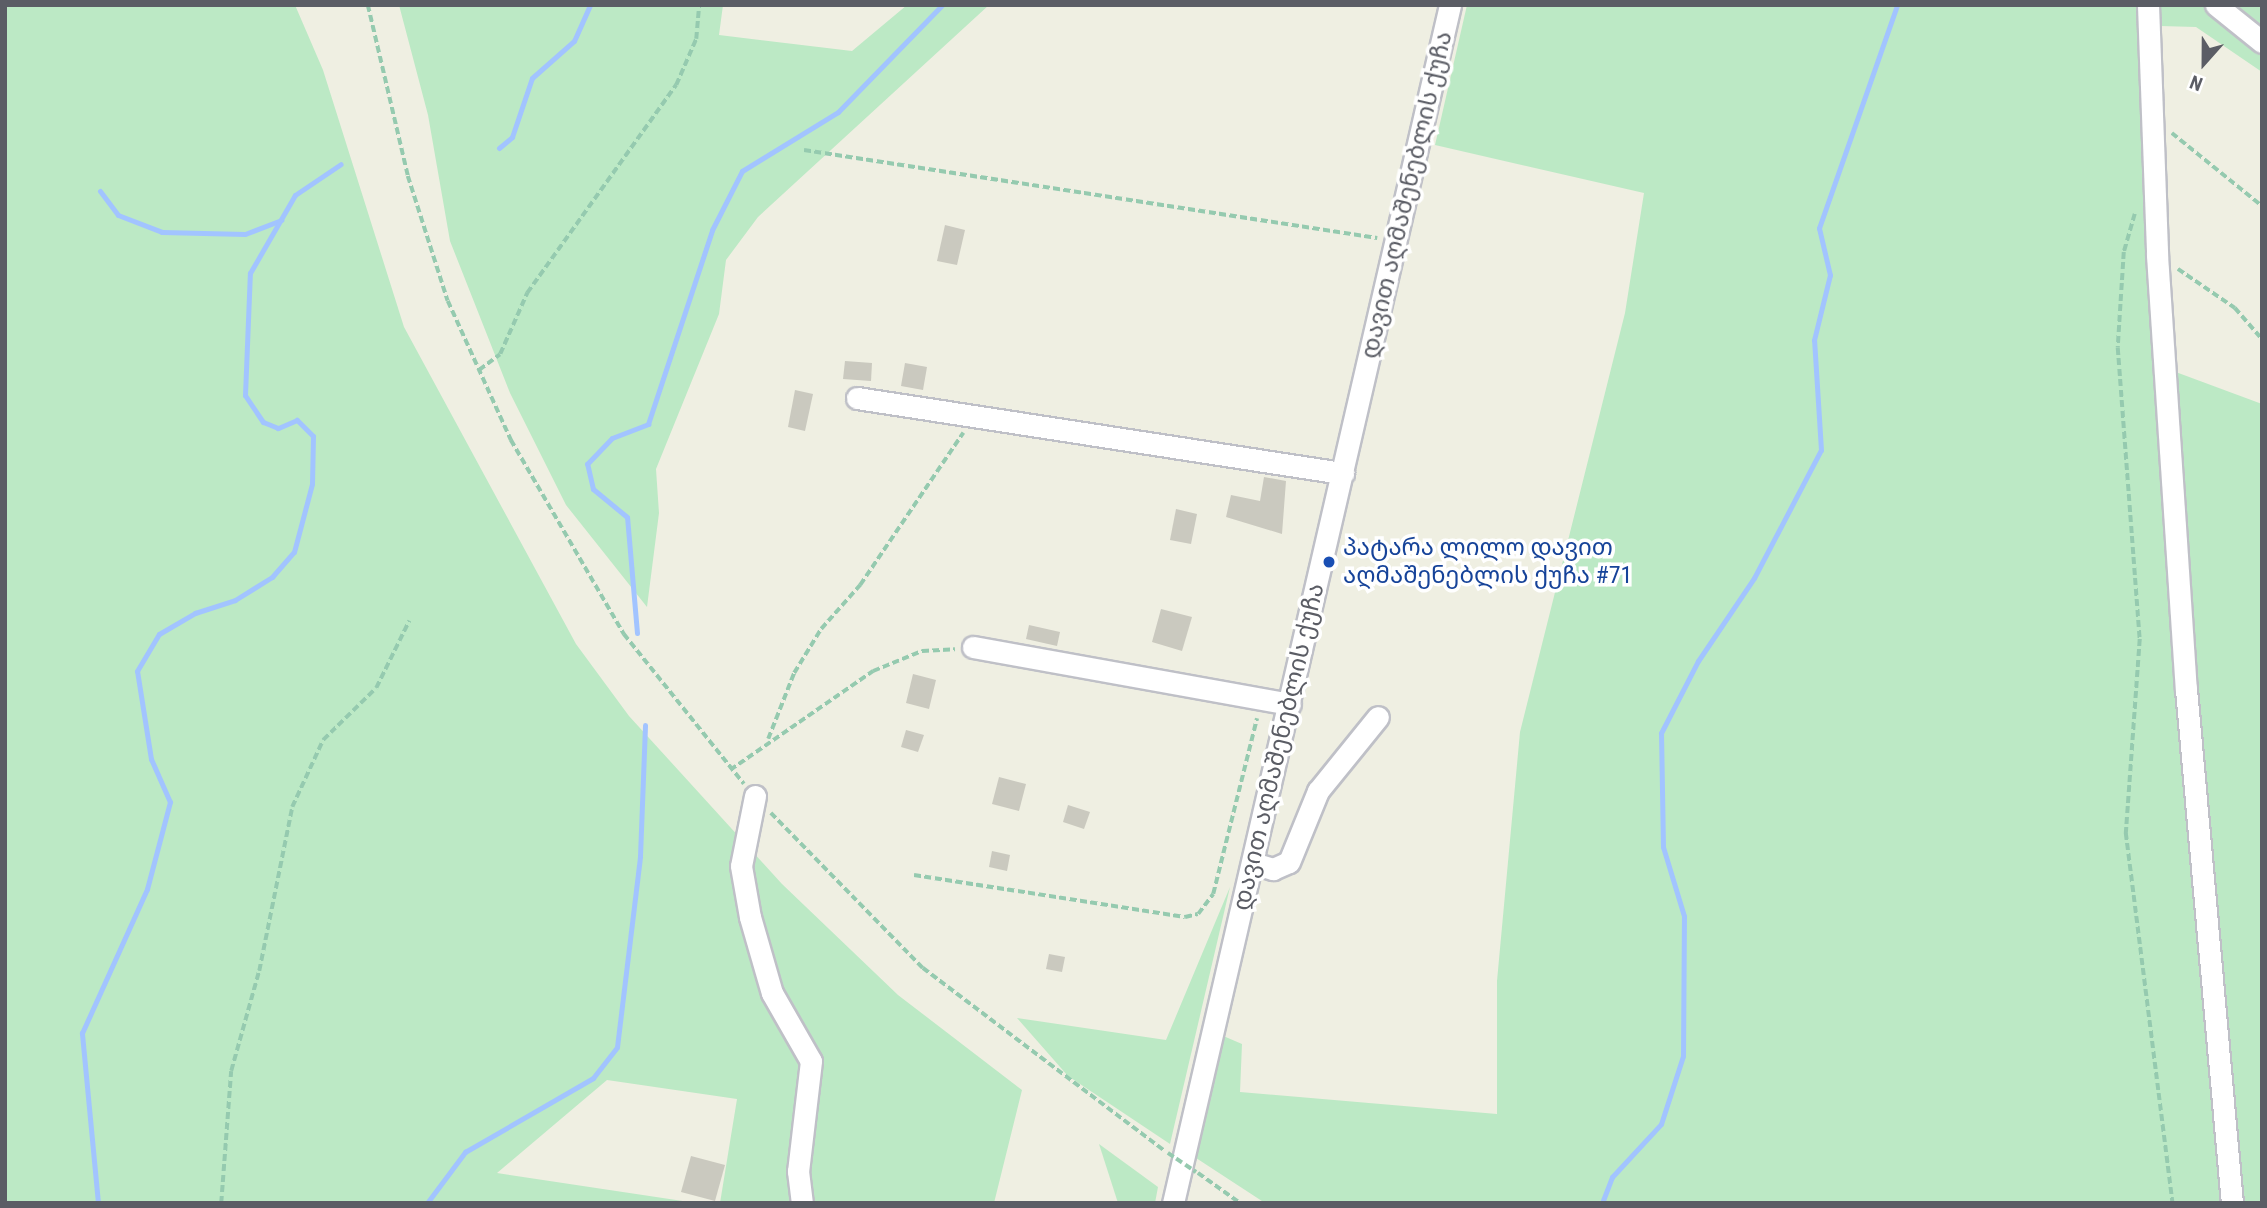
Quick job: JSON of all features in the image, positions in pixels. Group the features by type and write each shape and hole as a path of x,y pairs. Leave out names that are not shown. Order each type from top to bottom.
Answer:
{"street":[{"name":"დავით აღმაშენებლის ქუჩა","path":"1173,1203 1450,5"},
{"path":"2148,5 2156,122 2157,255 2232,1203"},
{"path":"2216,5 2262,42"},
{"path":"857,398 1343,473"},
{"path":"973,647 1290,704"},
{"path":"1253,863 1273,869 1289,862 1318,791 1378,717"},
{"path":"755,796 741,866 750,917 772,993 811,1061 798,1171 802,1203"}],"path":[{"path":"368,5 408,176 448,301 511,440 624,634 730,770 923,968 1168,1153 1240,1203"},
{"path":"479,370 500,354 527,293 676,85 696,39 699,5"},
{"path":"2156,122 2262,206"},
{"path":"804,150 1396,241"},
{"path":"2138,205 2124,253 2118,348 2140,639 2126,834 2173,1203"},
{"path":"2157,255 2235,308 2262,339"},
{"path":"768,739 794,673 821,629 860,585 978,417"},
{"path":"221,1203 230,1071 259,971 292,807 323,740 376,688 409,621"},
{"path":"730,770 768,739 873,671 922,651 973,647"},
{"path":"914,875 1185,917 1199,914 1213,894 1261,699"}],"green space":[{"path":"5,5 295,5 323,70 404,327 576,644 629,716 782,884 898,995 1022,1090 994,1203 720,1203 737,1099 607,1080 497,1173 696,1203 5,1203"},
{"path":"399,5 723,5 719,35 852,51 907,5 989,5 758,217 726,260 719,314 656,469 659,513 647,607 566,505 510,393 450,241 428,115"},
{"path":"1467,5 2141,5 2179,743 2223,1203 1265,1203 1193,1156 1221,1035 1242,1044 1240,1092 1497,1114 1497,981 1520,732 1625,313 1644,193 1435,145"},
{"path":"2158,5 2262,5 2262,72 2196,27 2160,26"},
{"path":"2173,371 2262,404 2262,1203 2238,1203 2191,694"},
{"path":"1230,887 1170,1144 1068,1076 1017,1018 1166,1040"},
{"path":"1099,1144 1158,1187 1155,1203 1118,1203"}],"building":[{"path":"945,225 965,230 957,265 937,261"},
{"path":"845,361 872,363 871,381 843,379"},
{"path":"905,363 927,367 923,390 901,386"},
{"path":"795,390 813,394 805,431 788,427"},
{"path":"1264,477 1286,481 1282,534 1226,517 1231,495 1260,501"},
{"path":"1176,509 1197,514 1191,544 1170,540"},
{"path":"1161,609 1192,617 1182,651 1152,642"},
{"path":"1029,625 1060,632 1057,646 1026,639"},
{"path":"913,674 936,680 929,709 906,703"},
{"path":"906,730 924,735 918,752 901,747"},
{"path":"999,777 1026,784 1019,811 992,804"},
{"path":"1068,805 1090,812 1084,829 1063,822"},
{"path":"992,851 1010,855 1007,871 989,867"},
{"path":"1049,954 1065,957 1062,972 1046,969"},
{"path":"691,1156 725,1165 715,1201 681,1192"}],"waterway":[{"path":"499,148 512,137 532,78 574,41 590,5"},
{"path":"637,633 627,517 593,489 587,464 612,438 648,424 712,230 742,171 838,112 942,5"},
{"path":"1602,1203 1612,1177 1661,1124 1683,1056 1684,916 1663,847 1661,733 1698,661 1754,578 1821,450 1814,340 1830,275 1819,228 1897,5"},
{"path":"98,1203 82,1033 147,889 170,802 151,759 137,671 159,634 195,613 235,600 272,577 294,552 312,484 313,436 297,420 278,428 263,422 245,395 250,273 295,195 341,164"},
{"path":"100,191 118,215 162,232 245,234 281,220"},
{"path":"427,1203 465,1152 593,1078 617,1047 640,856 645,725"}],"place":[{"name":"პატარა ლილო დავით აღმაშენებლის ქუჩა #71","path":"1329,562"}]}
